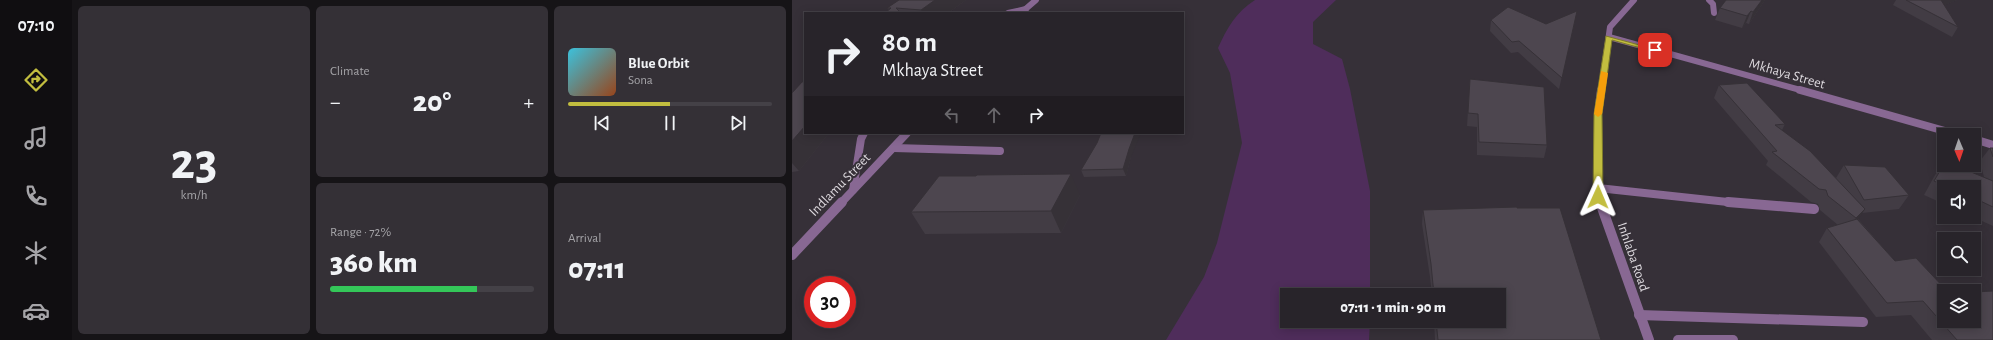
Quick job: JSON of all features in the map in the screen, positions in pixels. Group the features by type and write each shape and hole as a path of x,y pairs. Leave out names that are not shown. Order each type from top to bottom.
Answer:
{"street":[{"path":"1024,11 1036,0"},
{"name":"Inhlaba Road","path":"1634,0 1610,27 1598,114 1598,197 1649,340"},
{"path":"1709,0 1713,4 1714,13"},
{"name":"Mkhaya Street","path":"1609,37 1937,129"},
{"path":"853,190 861,139 864,134"},
{"name":"Indlamu Street","path":"792,255 906,134"},
{"path":"1981,141 1993,144"},
{"path":"894,148 1000,151"},
{"path":"1598,188 1752,205 1814,209"},
{"path":"1640,315 1863,322"},
{"path":"1678,340 1733,340"}],"shaded area":[{"path":"1255,0 1336,0 1313,22 1313,44 1342,59 1350,89 1370,191 1370,288 1280,288 1280,328 1370,328 1369,340 1166,340 1204,277 1217,243 1242,143 1230,73 1218,48 1237,15"}],"building":[{"path":"899,0 935,0 921,10 896,8 900,12 886,12 891,8 887,8"},
{"path":"1726,0 1762,0 1753,12 1751,11 1747,16 1720,8"},
{"path":"1906,0 1941,0 1958,27"},
{"path":"1508,7 1546,24 1577,11 1562,78 1519,41 1512,42 1491,20"},
{"path":"1470,79 1544,87 1547,145 1479,142 1478,114 1468,113"},
{"path":"804,81 804,127 792,141 792,93"},
{"path":"1747,83 1785,124 1775,125 1810,151 1865,209 1856,218 1828,196 1826,190 1819,189 1772,152 1777,151 1719,85"},
{"path":"1101,134 1135,134 1123,169 1081,170"},
{"path":"1990,148 1993,148 1993,157"},
{"path":"1844,165 1885,167 1909,195 1864,200"},
{"path":"1939,172 1971,172 1993,181 1993,207 1981,201 1981,180 1937,180 1937,182 1934,181"},
{"path":"1071,174 1051,211 911,212 939,176"},
{"path":"1517,207 1560,208 1601,340 1438,340 1437,328 1506,328 1506,288 1433,288 1423,210"},
{"path":"1857,219 1895,261 1916,258 1940,284 1937,284 1937,317 1923,301 1887,303 1827,228"},
{"path":"1993,291 1993,340 1957,340 1947,328 1981,328 1981,292"}],"slow traffic":[{"path":"1598,114 1604,73"}],"route":[{"path":"1598,197 1598,114 1609,37 1655,50"}]}
